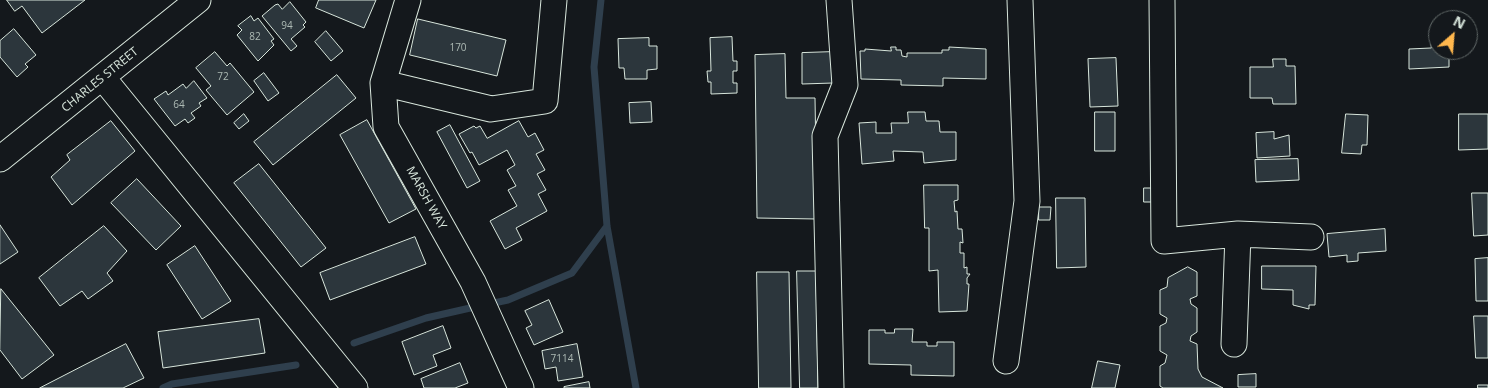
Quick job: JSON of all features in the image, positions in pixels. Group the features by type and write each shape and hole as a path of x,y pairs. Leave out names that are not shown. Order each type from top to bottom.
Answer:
{"street":[{"name":"CHARLES STREET","path":"0,159 198,0"},
{"name":"MARSH WAY","path":"408,0 383,83 386,127 473,282 521,388"},
{"path":"383,83 491,109 545,101 554,0"},
{"path":"831,388 824,136 845,85 839,0"},
{"path":"1006,361 1027,201 1020,0"},
{"path":"1162,0 1164,240 1238,234 1312,237"},
{"path":"103,78 306,325 355,388"},
{"path":"1234,344 1238,234"}],"building":[{"path":"7,0 85,0 42,33 22,6 15,11"},
{"path":"319,0 376,0 364,28 316,8"},
{"path":"290,2 306,22 303,25 305,27 291,39 297,46 291,51 262,16 275,5 278,4 282,9"},
{"path":"251,16 254,21 258,18 274,39 271,41 274,45 258,61 237,35 242,30 238,26"},
{"path":"418,19 506,40 497,76 410,55"},
{"path":"14,29 36,55 25,64 28,67 17,77 0,57 0,41"},
{"path":"326,31 343,51 331,61 315,42"},
{"path":"732,37 733,61 737,61 737,71 733,71 733,83 737,83 737,93 711,94 711,82 708,82 707,71 711,71 710,38"},
{"path":"649,38 649,46 657,46 657,69 647,70 647,79 625,79 624,68 619,68 618,39"},
{"path":"891,47 901,50 902,56 907,57 907,53 942,53 942,50 949,50 949,47 986,49 986,79 943,78 943,86 901,85 901,80 861,79 860,51 865,51 865,49 891,51"},
{"path":"1428,48 1428,60 1449,60 1449,67 1409,69 1409,49"},
{"path":"215,52 227,66 230,63 254,92 227,115 206,90 211,86 196,68"},
{"path":"833,52 833,83 802,84 802,53"},
{"path":"785,54 786,98 815,98 817,219 757,218 755,55"},
{"path":"1116,58 1118,106 1090,107 1088,59"},
{"path":"1273,59 1286,59 1286,66 1295,66 1296,104 1273,104 1272,98 1250,98 1250,67 1273,67"},
{"path":"264,73 279,93 268,101 254,81"},
{"path":"337,75 356,98 273,165 254,142"},
{"path":"194,81 207,98 199,103 201,106 191,113 195,118 188,123 185,119 175,126 154,99 166,91 168,95 183,84 186,88"},
{"path":"651,102 652,122 630,123 629,103"},
{"path":"908,112 925,112 926,121 939,121 940,132 956,132 956,160 924,163 923,152 893,151 894,161 862,164 859,123 876,122 876,133 892,133 891,123 908,123"},
{"path":"1095,112 1115,112 1115,151 1095,151"},
{"path":"244,114 249,121 239,129 234,123"},
{"path":"1346,114 1368,115 1367,145 1362,145 1361,154 1342,153"},
{"path":"1459,114 1488,114 1488,149 1459,150"},
{"path":"367,120 416,209 389,223 340,135"},
{"path":"111,121 135,151 72,205 51,177 70,160 67,155"},
{"path":"519,121 528,137 535,133 544,150 536,154 545,170 537,174 546,190 538,194 547,211 516,228 522,240 505,249 490,221 517,206 508,190 516,186 507,170 515,165 507,150 479,165 459,134 474,126 476,128 480,126 487,138"},
{"path":"450,125 480,181 467,188 437,132"},
{"path":"1274,132 1274,139 1289,135 1290,156 1257,158 1256,133"},
{"path":"1298,159 1299,180 1256,182 1255,160"},
{"path":"259,164 326,248 301,267 234,183"},
{"path":"137,179 181,226 156,250 111,203"},
{"path":"924,185 958,185 958,200 954,201 955,212 957,211 958,229 962,229 963,243 960,242 960,253 964,253 964,268 967,267 967,274 970,274 967,278 967,284 969,284 967,311 939,312 938,270 929,271 929,228 925,228"},
{"path":"1144,188 1155,188 1154,202 1144,202"},
{"path":"1472,193 1488,193 1488,235 1474,236"},
{"path":"1056,198 1085,198 1086,267 1057,268"},
{"path":"1039,207 1051,207 1050,220 1039,220"},
{"path":"0,225 18,252 0,264"},
{"path":"104,226 127,251 107,273 113,281 88,299 82,291 60,306 39,278"},
{"path":"1385,229 1386,251 1358,253 1358,261 1347,262 1347,255 1329,257 1327,234"},
{"path":"415,237 426,264 330,300 320,273"},
{"path":"195,246 231,301 202,319 167,265"},
{"path":"1488,258 1488,301 1476,301 1475,259"},
{"path":"1262,266 1316,266 1315,305 1309,305 1309,309 1293,305 1293,290 1262,289"},
{"path":"1188,267 1197,272 1197,296 1190,299 1191,304 1197,308 1197,332 1191,336 1190,341 1197,344 1198,369 1202,377 1223,388 1163,388 1160,386 1160,366 1165,363 1167,355 1160,351 1160,326 1166,323 1167,318 1160,314 1160,290 1167,287 1168,278"},
{"path":"797,271 816,271 818,388 800,388"},
{"path":"757,272 789,272 791,388 759,388"},
{"path":"1,289 54,355 22,379 0,350"},
{"path":"549,300 563,332 534,345 526,328 532,325 525,311"},
{"path":"1474,316 1488,316 1488,358 1476,358"},
{"path":"259,319 265,353 163,368 158,332"},
{"path":"443,326 451,348 433,355 437,366 414,375 402,342"},
{"path":"895,329 913,329 912,342 927,342 927,346 937,346 937,342 954,342 954,376 911,375 911,365 869,364 869,330 885,330 885,333 894,333"},
{"path":"126,344 144,378 123,388 40,388"},
{"path":"577,344 583,377 558,381 556,367 545,369 542,351"},
{"path":"1098,361 1120,365 1115,388 1092,388"},
{"path":"460,363 468,383 455,388 424,388 421,379"},
{"path":"1256,374 1256,387 1238,387 1238,375"},
{"path":"589,382 590,388 564,388 564,387"},
{"path":"1478,385 1488,385 1488,388 1478,388"}],"waterway":[{"path":"601,0 594,67 607,226 636,388"},
{"path":"489,304 508,300 572,273 607,226"},
{"path":"354,343 426,318 479,306"},
{"path":"163,388 172,384 296,365"}]}
